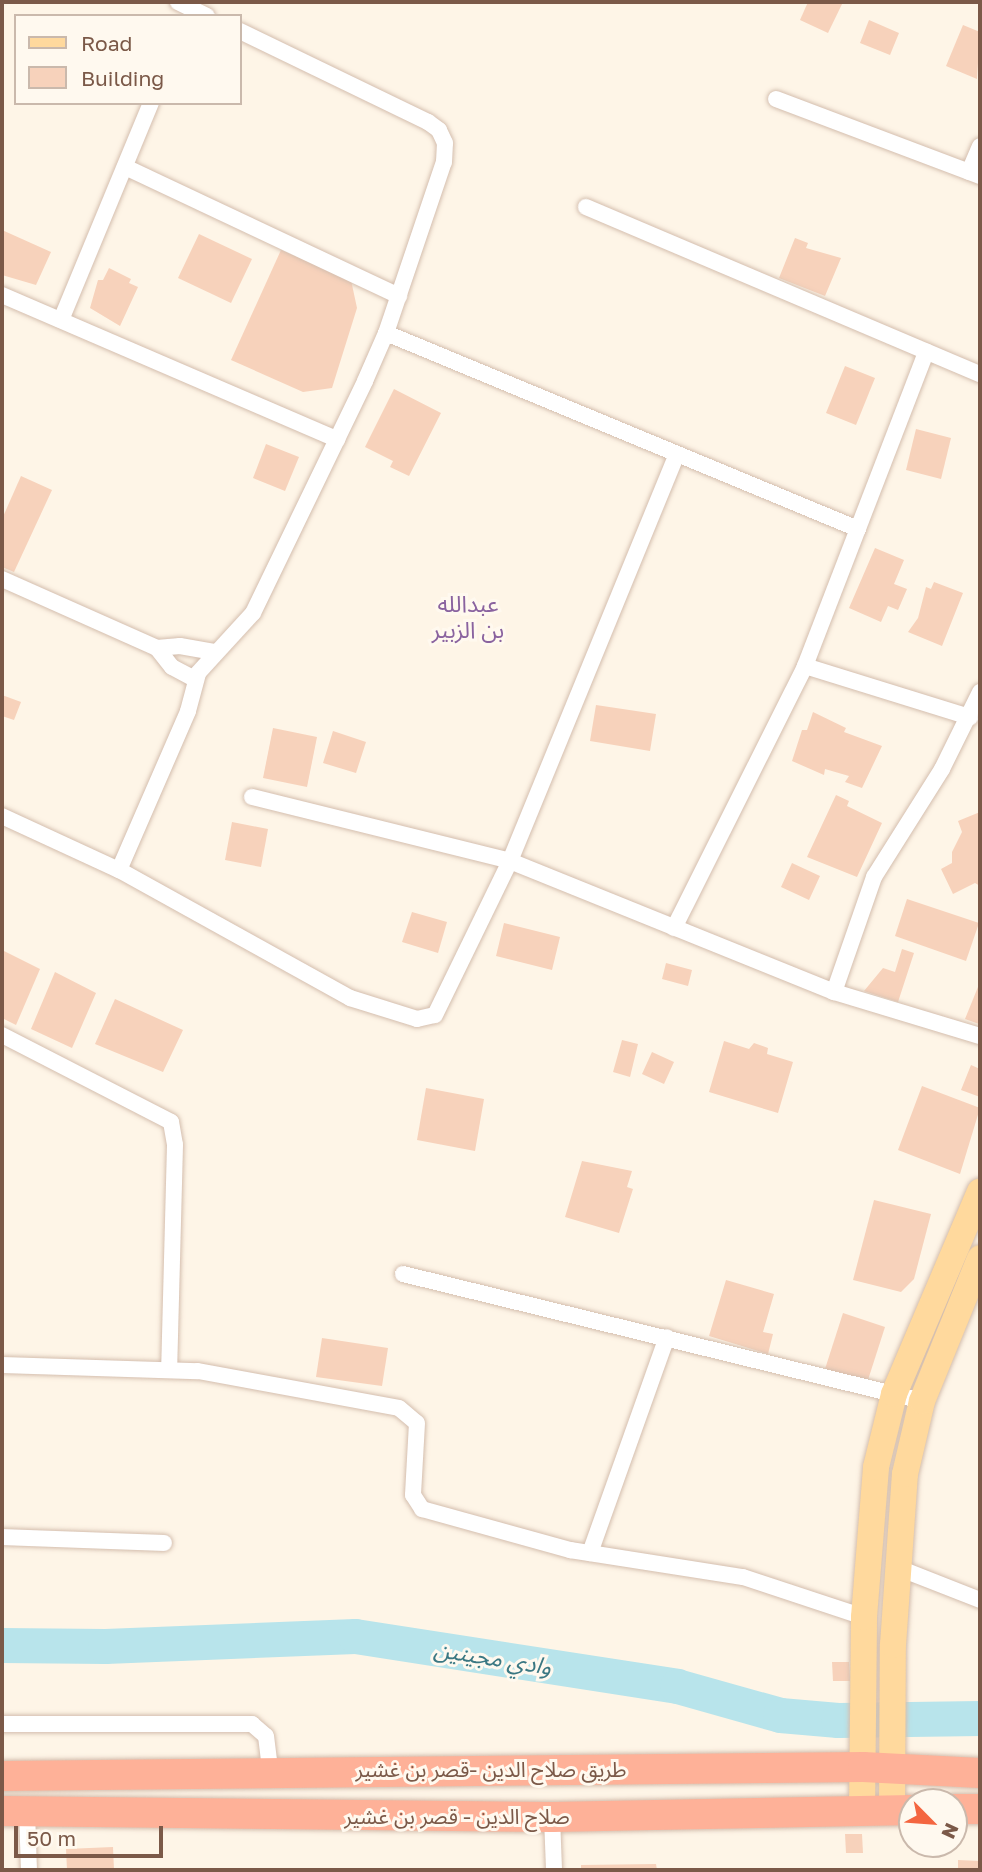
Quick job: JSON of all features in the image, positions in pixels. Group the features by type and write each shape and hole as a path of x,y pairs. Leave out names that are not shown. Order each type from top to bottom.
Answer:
{"highway":[{"name":"طريق صلاح الدين -قصر بن غشير","path":"2,1776 864,1755 893,1755 980,1773"},
{"name":"صلاح الدين - قصر بن غشير","path":"15,1811 552,1817 898,1811"}],"main road":[{"path":"862,1812 864,1617 876,1467 894,1394 980,1191"},
{"path":"898,1788 893,1755 892,1645 905,1474 922,1401 980,1258"}],"street":[{"path":"120,870 188,710 196,680 215,652 253,613 386,333 444,162 445,143 439,130 242,32"},
{"path":"776,99 974,174 980,146"},
{"path":"61,320 150,105"},
{"path":"125,167 399,296"},
{"path":"586,207 980,374"},
{"path":"2,295 337,439"},
{"path":"386,333 676,456 858,529"},
{"path":"674,928 805,666 926,352"},
{"path":"2,816 120,870 318,983 388,1012 417,1019 435,1015 510,861 676,456"},
{"path":"2,579 157,648 172,667 196,680"},
{"path":"157,648 180,646 215,652"},
{"path":"805,666 970,717"},
{"path":"834,992 874,877 970,717 980,692"},
{"path":"252,797 510,861 834,992 980,1036"},
{"path":"2,1035 171,1122 175,1145 169,1369"},
{"path":"403,1274 667,1336 922,1401"},
{"path":"590,1553 667,1336"},
{"path":"2,1366 169,1369 233,1375 399,1408 417,1423 413,1495 422,1508 590,1553 743,1577 864,1617"},
{"path":"2,1537 164,1543"},
{"path":"896,1567 980,1600"},
{"path":"2,1724 252,1724 266,1736 270,1770"},
{"path":"15,1811 29,1870"},
{"path":"552,1817 554,1870"}],"building":[{"path":"808,2 843,2 828,33 800,20"},
{"path":"869,20 899,33 890,55 860,43"},
{"path":"963,25 980,32 977,79 946,66"},
{"path":"2,230 51,252 36,285 2,275"},
{"path":"199,234 252,259 231,303 178,278"},
{"path":"795,238 808,243 806,248 841,258 825,296 779,278"},
{"path":"281,250 351,280 357,308 332,388 303,392 231,360"},
{"path":"109,268 131,279 129,283 138,287 120,326 90,308 98,280 103,280"},
{"path":"845,366 875,378 856,425 826,413"},
{"path":"394,389 441,413 409,476 390,467 393,461 365,447"},
{"path":"916,429 951,438 941,479 906,470"},
{"path":"266,444 299,457 285,491 253,478"},
{"path":"21,476 52,490 14,572 2,567 2,519"},
{"path":"875,548 904,560 894,584 907,589 898,610 888,606 881,622 849,608"},
{"path":"934,582 963,593 942,646 908,632 918,618 926,587 931,589"},
{"path":"2,695 21,702 14,720 2,716"},
{"path":"596,705 656,714 650,751 590,741"},
{"path":"813,712 846,728 844,732 882,746 862,788 845,782 849,776 825,769 824,775 792,761 802,730 807,730"},
{"path":"273,728 317,737 307,787 263,778"},
{"path":"333,731 366,742 356,773 323,763"},
{"path":"836,795 849,801 847,806 882,823 857,877 807,857"},
{"path":"980,812 980,886 975,883 953,894 941,869 952,863 952,852 962,832 958,821"},
{"path":"232,822 268,829 261,867 225,860"},
{"path":"792,863 820,876 809,900 781,887"},
{"path":"907,899 979,923 966,961 895,936"},
{"path":"412,912 447,922 438,953 402,942"},
{"path":"504,923 560,937 552,970 496,956"},
{"path":"902,949 914,953 898,1002 864,991 883,968 895,972"},
{"path":"2,950 40,969 16,1025 2,1018"},
{"path":"666,963 692,970 688,986 662,979"},
{"path":"55,972 96,993 72,1048 31,1029"},
{"path":"980,982 980,1021 979,1024 965,1019"},
{"path":"115,999 183,1030 163,1072 95,1044"},
{"path":"622,1040 638,1044 630,1077 613,1072"},
{"path":"724,1041 749,1049 754,1043 768,1048 767,1054 793,1062 778,1113 709,1092"},
{"path":"652,1052 674,1062 664,1084 642,1074"},
{"path":"971,1065 980,1069 980,1097 961,1090"},
{"path":"922,1086 980,1108 960,1174 898,1150"},
{"path":"426,1088 484,1099 475,1151 417,1140"},
{"path":"582,1161 632,1171 627,1187 633,1189 619,1233 565,1217"},
{"path":"874,1200 931,1214 914,1279 901,1292 853,1280"},
{"path":"726,1280 774,1294 763,1332 773,1334 768,1354 709,1336"},
{"path":"843,1313 885,1327 867,1383 825,1369"},
{"path":"322,1338 388,1348 382,1386 316,1377"},
{"path":"832,1662 849,1662 850,1681 833,1681"},
{"path":"845,1834 862,1834 863,1853 846,1853"},
{"path":"113,1847 114,1870 67,1870 66,1849"},
{"path":"958,1860 980,1861 980,1870 958,1870"},
{"path":"656,1864 657,1870 581,1870 581,1865"}],"waterway":[{"name":"وادي مجينين","path":"2,1645 105,1646 355,1636 677,1686 780,1715 838,1720 980,1718"}],"district":[{"name":"عبدالله بن الزبير","path":"468,616"}]}
